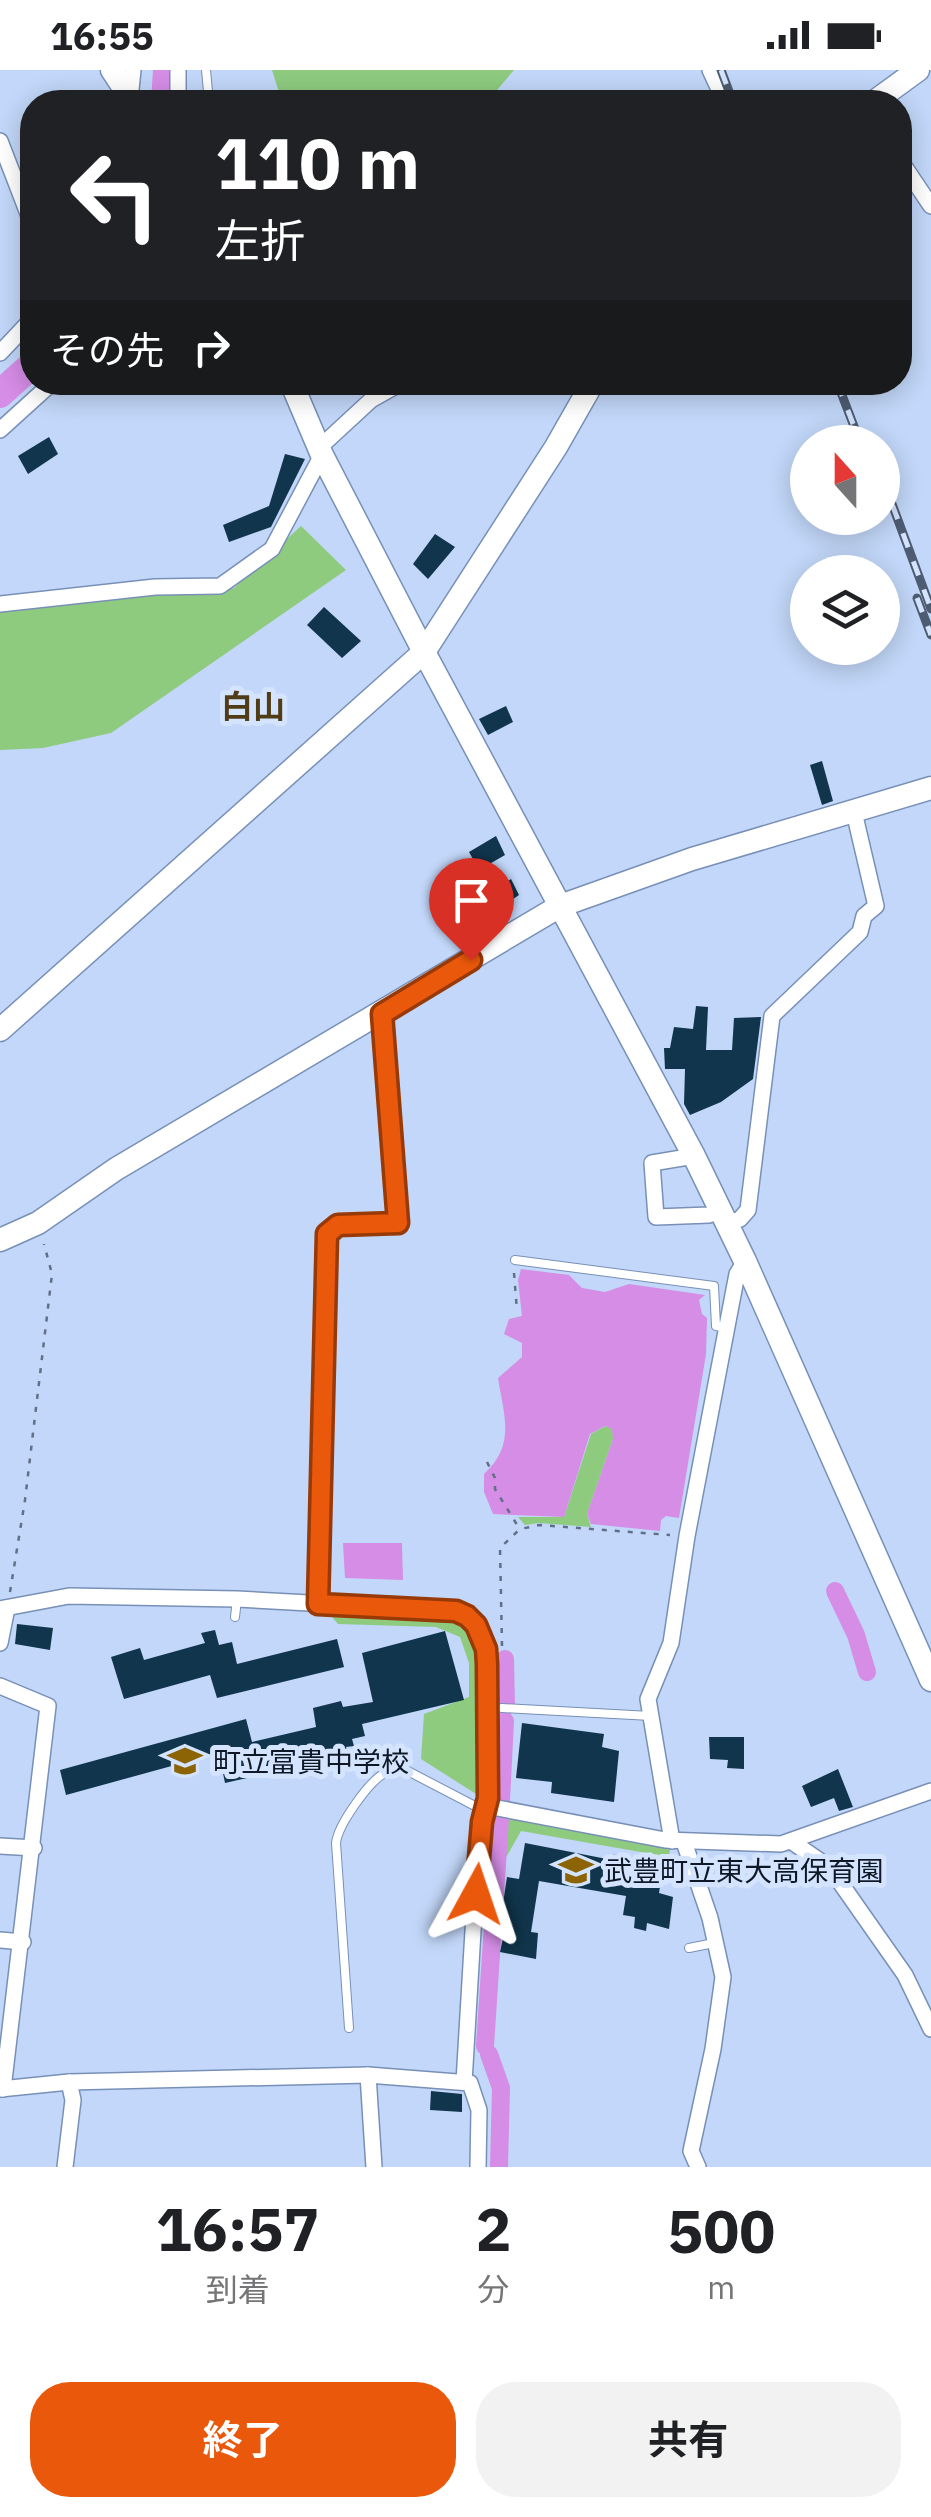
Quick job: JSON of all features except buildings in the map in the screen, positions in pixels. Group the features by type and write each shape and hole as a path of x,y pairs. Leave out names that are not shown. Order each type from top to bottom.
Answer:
{"street":[{"path":"890,90 918,70"},
{"path":"0,141 20,193"},
{"path":"912,178 931,206"},
{"path":"0,353 20,332"},
{"path":"0,430 39,395"},
{"path":"297,395 320,452 424,652 694,1156 745,1261 931,1680"},
{"path":"0,604 155,587 220,586 272,549 320,452 380,395"},
{"path":"0,1030 424,652 586,395"},
{"path":"0,1240 38,1223 116,1169 560,906 692,859 931,788"},
{"path":"694,1156 652,1164 656,1218 709,1215 740,1219 748,1210 772,1016 860,932 864,916 876,906 854,812"},
{"path":"318,1604 327,1234 338,1225 398,1223 382,1014"},
{"path":"698,2167 692,2150 723,1977 715,1942 678,1841 648,1699 671,1642 737,1274 745,1261"},
{"path":"0,1642 4,1608 69,1596 236,1599 456,1611 467,1616 476,1625 486,1649 487,1806 482,1822 464,2082"},
{"path":"0,1686 48,1706 23,1942 2,2089 69,2082 368,2075 464,2082 473,2087 479,2110 478,2167"},
{"path":"487,1806 678,1841 781,1844 931,1791"},
{"path":"791,1841 830,1868 900,1966 931,2030"},
{"path":"0,1846 34,1848"},
{"path":"0,1940 23,1942"},
{"path":"368,2075 374,2167"},
{"path":"65,2167 73,2100 69,2082"}],"lane":[{"path":"515,1260 714,1286 716,1326 727,1328"},
{"path":"235,1617 236,1599"},
{"path":"502,1708 652,1716"},
{"path":"349,2028 336,1843 339,1829 374,1782 384,1773 402,1768 475,1806 487,1806"},
{"path":"689,1948 715,1942"}],"path":[{"path":"4,1608 25,1500 52,1274 38,1223"},
{"path":"515,1260 512,1284 517,1311"},
{"path":"487,1462 495,1478 495,1489 520,1529"},
{"path":"502,1650 500,1548 520,1529 540,1525 687,1536"}],"green space":[{"path":"272,70 514,70 497,90 278,90"},
{"path":"301,526 346,570 111,733 43,748 0,750 0,610 234,588"},
{"path":"605,1426 613,1429 613,1439 587,1514 591,1527 525,1525 518,1517 564,1517 591,1434"},
{"path":"327,1611 458,1618 463,1623 474,1639 482,1664 482,1791 476,1794 421,1759 424,1714 469,1697 469,1663 460,1637 436,1627 338,1624"},
{"path":"506,1815 670,1848 669,1857 521,1831 503,1863"}],"shaded area":[{"path":"521,1269 569,1275 582,1288 605,1292 629,1284 705,1295 699,1300 707,1318 706,1354 679,1518 666,1516 661,1520 660,1531 591,1524 587,1514 613,1439 612,1429 605,1426 590,1434 564,1517 493,1514 484,1492 484,1474 501,1452 504,1441 505,1417 498,1378 522,1357 522,1343 504,1334 509,1319 522,1316 518,1280"},
{"path":"343,1543 402,1543 403,1580 345,1578"}],"waterway":[{"path":"166,90 167,70"},
{"path":"0,394 20,376"},
{"path":"835,1591 856,1635 867,1672"},
{"path":"505,1659 506,1706"},
{"path":"501,1800 505,1721"},
{"path":"485,2046 500,1818"},
{"path":"489,2054 501,2088 499,2167"}],"railway":[{"path":"721,70 728,90"},
{"path":"842,395 853,425"},
{"path":"900,525 931,609"},
{"path":"917,598 931,635"}],"place":[{"name":"町立富貴中学校","path":"185,1761"},
{"name":"武豊町立東大高保育園","path":"576,1870"}],"district":[{"name":"白山","path":"253,706"}],"route":[{"path":"471,960 382,1014 398,1223 338,1225 327,1234 318,1604 456,1611 476,1625 486,1649 488,1798 476,1894"}]}
